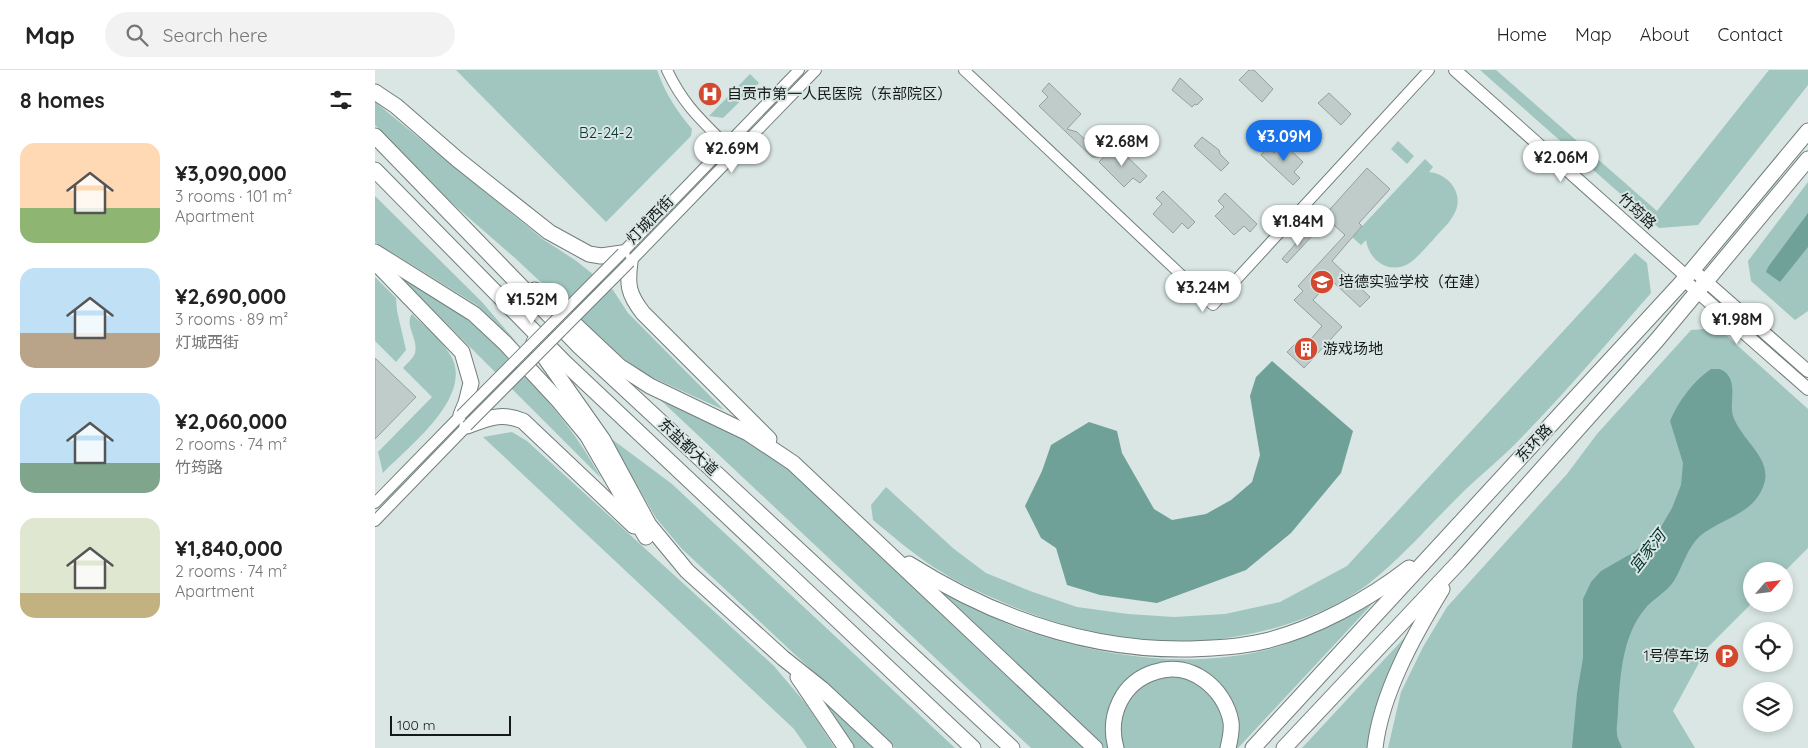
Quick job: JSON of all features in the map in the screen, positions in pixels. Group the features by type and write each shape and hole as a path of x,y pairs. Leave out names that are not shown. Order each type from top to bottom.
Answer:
{"highway":[{"path":"375,92 395,106 457,159 549,232 589,254 626,257 627,281 633,300 643,313 793,464 1095,748"},
{"name":"东环路","path":"1253,748 1687,275 1808,131"},
{"name":"东盐都大道","path":"375,136 580,347 1012,748"},
{"name":"东环路","path":"1284,748 1459,562 1702,287 1808,159"},
{"name":"东盐都大道","path":"375,170 565,363 973,748"},
{"path":"375,252 474,314 505,343 558,400 587,435 645,537"},
{"path":"375,262 462,352 471,383 464,421 510,416 523,421 645,537 687,571 783,658 822,689 885,748"},
{"path":"499,264 551,302 619,366 650,386 748,433 793,464"},
{"path":"509,306 603,440 649,525 687,571"},
{"path":"885,549 955,591 1015,618 1111,645 1163,649 1227,648 1266,641 1307,627 1384,587 1440,544"},
{"path":"1375,748 1386,702 1402,666 1423,620 1459,562"},
{"path":"783,658 814,698 846,748"},
{"path":"1116,748 1113,725 1117,706 1125,691 1155,671 1175,670 1192,672 1208,682 1219,693 1226,705 1231,723 1228,748"},
{"path":"1285,714 1301,730"}],"main road":[{"name":"竹筠路","path":"1455,70 1687,275 1808,371"},
{"name":"竹筠路","path":"1702,287 1808,389"}],"street":[{"path":"667,70 683,99 726,145"},
{"name":"灯城西街","path":"626,257 726,145 799,70"},
{"name":"灯城西街","path":"626,257 816,70"},
{"path":"964,70 1213,305 1429,70"},
{"path":"375,503 464,421 626,257"},
{"path":"375,521 464,421"}],"green space":[{"name":"B2-24-2","path":"456,70 657,70 671,101 692,129 691,136 606,222"},
{"path":"1480,70 1496,70 1657,211 1769,70 1808,70 1808,85 1698,225 1659,228"},
{"path":"750,74 759,83 723,118 709,116"},
{"path":"375,102 544,240 575,260 613,290 628,313 724,410 647,375 616,353 515,258 453,204 375,125"},
{"path":"1398,141 1414,156 1407,164 1391,149"},
{"path":"1425,159 1433,167 1429,172 1443,177 1454,187 1458,201 1457,208 1449,222 1414,260 1404,266 1389,267 1372,255 1366,240 1361,245 1352,237"},
{"path":"1808,182 1808,311 1795,320 1751,281 1748,261"},
{"path":"375,196 482,302 518,344 477,305 375,242"},
{"path":"1635,253 1647,263 1651,293 1538,421 1466,489 1405,551 1367,585 1313,615 1282,626 1250,634 1184,642 1122,638 1075,628 1014,607 958,582 917,555 873,520 871,505 886,487 954,549 986,573 1077,607 1128,614 1174,617 1225,614 1280,602 1347,566"},
{"path":"397,274 458,313 483,332 507,355 565,423 601,478"},
{"path":"375,277 396,298 406,350 396,362 375,341"},
{"path":"412,314 438,339 451,356 456,372 454,388 435,420 383,473 378,452 432,397 403,368 415,353 416,348 410,328"},
{"path":"1718,328 1808,409 1808,548 1793,563 1743,562 1743,612 1707,648 1673,711 1695,748 1388,748 1401,692 1423,647 1447,607 1567,474 1597,434 1691,330"},
{"path":"653,393 745,437 786,467 1086,748 1031,748"},
{"path":"512,432 527,441 774,666 806,704 835,748 807,748 794,729 483,437"},
{"path":"609,437 672,484 955,748 895,748 682,549 656,518"},
{"path":"928,583 980,611 1020,629 1099,650 1154,658 1211,659 1266,650 1307,636 1373,603 1238,748 1235,748 1236,722 1232,704 1227,696 1202,671 1133,677 1110,748 1104,748"},
{"path":"1407,635 1368,748 1302,748"},
{"path":"1174,675 1200,683 1220,707 1224,721 1221,748 1123,748 1120,724 1125,704 1131,696 1146,684"},
{"path":"822,696 878,748 854,748"}],"water":[{"path":"1808,213 1808,247 1780,282 1766,272 1768,267"},
{"path":"1272,361 1353,431 1341,473 1291,533 1246,570 1157,603 1100,595 1067,585 1056,548 1041,538 1025,506 1042,471 1051,445 1089,422 1117,431 1122,453 1154,509 1172,520 1206,514 1231,500 1252,482 1260,455 1250,396 1256,377"},
{"name":"宜家河","path":"1711,369 1722,370 1729,376 1732,387 1733,416 1738,427 1763,463 1764,483 1759,495 1747,508 1700,536 1688,552 1674,581 1647,606 1637,621 1627,645 1621,672 1617,731 1622,748 1572,748 1577,693 1583,658 1583,599 1591,582 1601,571 1634,552 1658,532 1672,508 1681,485 1683,463 1670,421 1687,392"}],"building":[{"path":"1249,70 1254,70 1273,89 1262,102 1239,80"},
{"path":"1180,78 1203,99 1197,105 1195,104 1192,107 1172,90"},
{"path":"1049,83 1081,114 1067,129 1077,132 1097,151 1099,157 1092,157 1039,106 1048,97 1042,91"},
{"path":"1329,93 1351,114 1341,125 1318,103"},
{"path":"1202,137 1219,150 1220,154 1229,163 1221,171 1194,146"},
{"path":"1283,143 1303,162 1294,172 1300,178 1293,185 1261,155 1268,147 1274,153"},
{"path":"1115,145 1147,176 1140,183 1133,178 1124,187 1099,162"},
{"path":"1367,168 1390,189 1359,223 1362,226 1332,261 1370,297 1360,307 1331,280 1313,300 1342,327 1304,368 1287,352 1299,340 1305,346 1322,326 1294,300 1303,291 1298,286 1345,235 1324,216"},
{"path":"1163,191 1195,222 1188,229 1182,223 1173,233 1153,214 1162,204 1156,198"},
{"path":"1225,193 1257,224 1250,232 1244,226 1234,235 1215,216 1224,207 1218,201"},
{"path":"1308,230 1313,235 1287,263 1282,259"},
{"path":"375,358 416,397 375,439"}],"place":[{"name":"自贡市第一人民医院（东部院区）","path":"710,94"},
{"name":"培德实验学校（在建）","path":"1322,282"},
{"name":"游戏场地","path":"1306,349"},
{"name":"1号停车场","path":"1727,656"}]}
